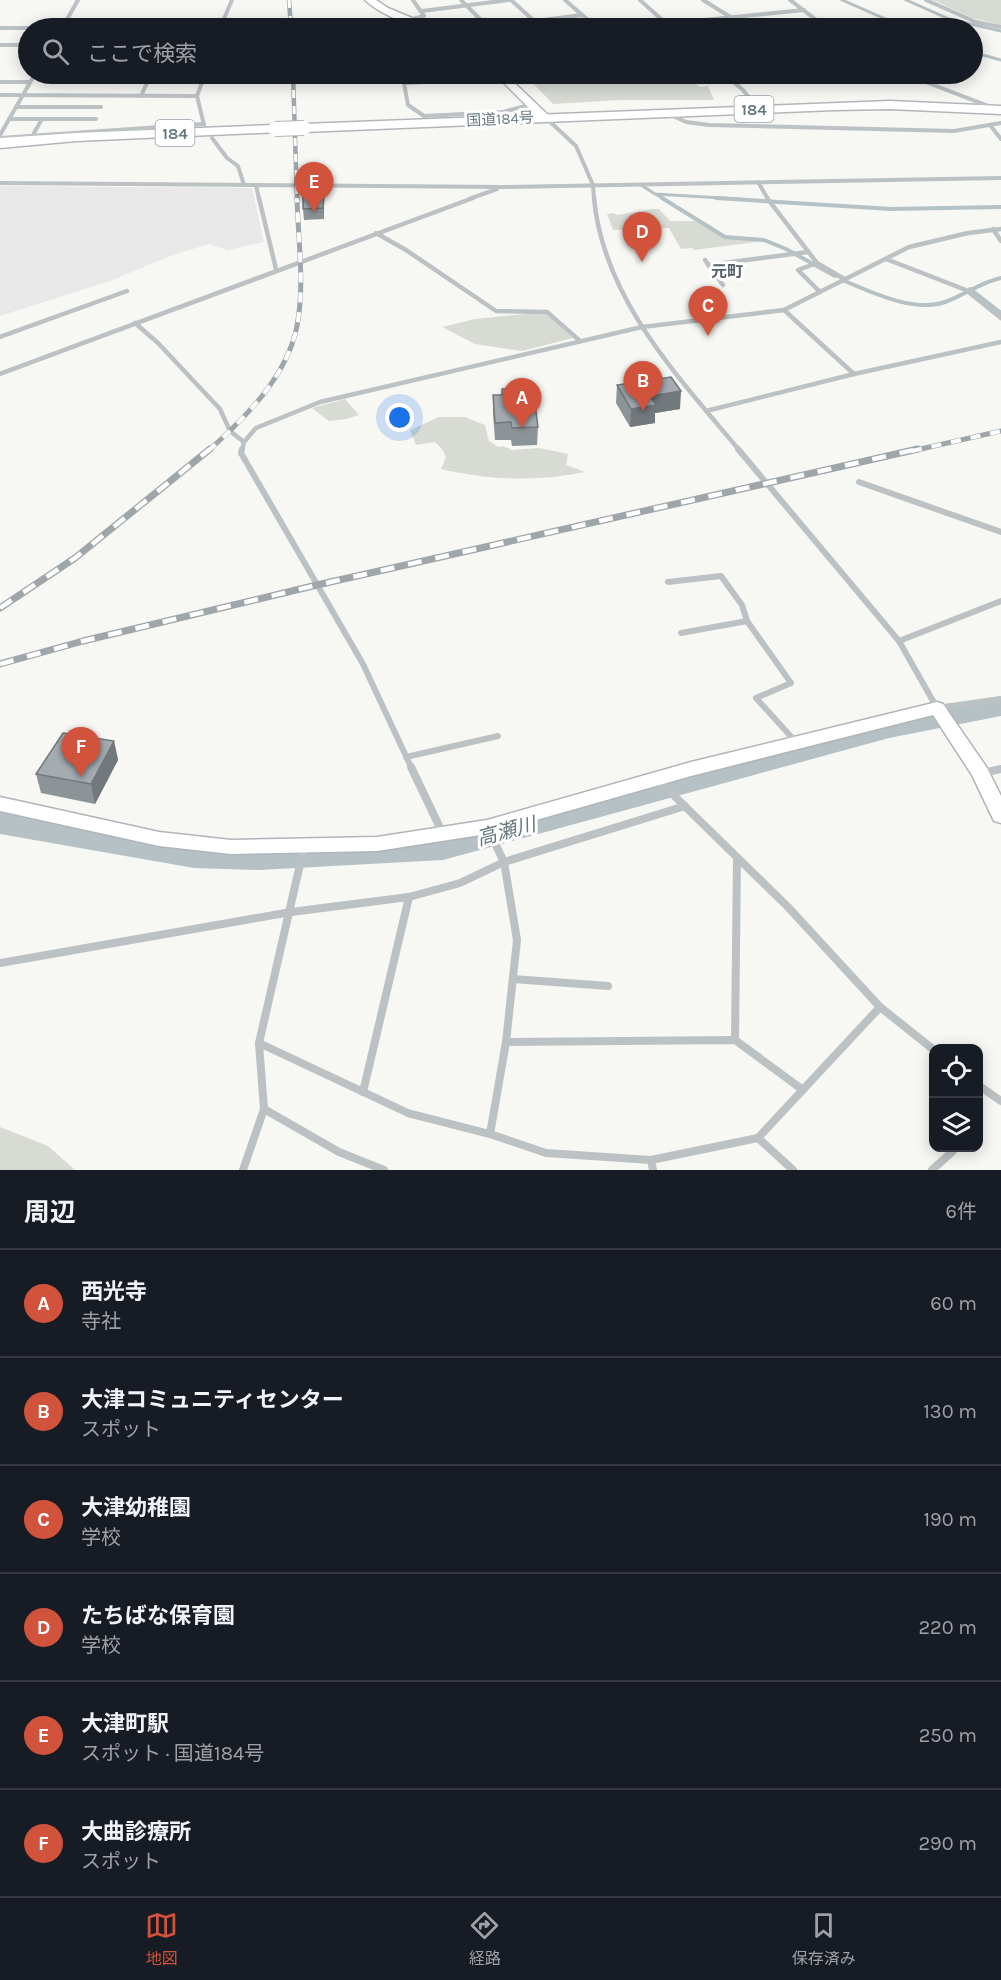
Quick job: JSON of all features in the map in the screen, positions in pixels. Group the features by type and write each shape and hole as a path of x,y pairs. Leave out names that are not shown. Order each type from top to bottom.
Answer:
{"highway":[{"name":"国道184号","path":"0,143 76,137 544,117 890,105 1001,114"}],"street":[{"path":"68,18 78,0"},
{"path":"224,18 232,0"},
{"path":"370,0 405,18"},
{"path":"413,0 424,15 415,18"},
{"path":"461,0 478,18"},
{"path":"422,11 510,0 531,18"},
{"path":"565,0 585,18"},
{"path":"640,0 660,18"},
{"path":"704,0 732,18 804,10"},
{"path":"790,0 814,18"},
{"path":"926,0 967,18"},
{"path":"558,18 582,15"},
{"path":"983,23 1001,27"},
{"path":"0,28 18,28"},
{"path":"0,45 18,45"},
{"path":"0,82 18,82"},
{"path":"29,84 0,137 204,125 197,96 201,84"},
{"path":"141,96 146,84"},
{"path":"405,84 408,105 424,116 503,112 533,104"},
{"path":"511,84 576,146 593,185 596,220 609,263 642,327 673,371 899,641 937,708 980,773 1001,816"},
{"path":"736,84 758,109"},
{"path":"668,113 686,122 709,125 933,131 954,131 990,125 1001,114 929,84"},
{"path":"0,96 197,96"},
{"path":"16,107 101,107"},
{"path":"9,119 96,119"},
{"path":"34,133 42,119"},
{"path":"990,125 1001,139"},
{"path":"212,138 227,158 238,166 244,185"},
{"path":"0,183 503,186 1001,178"},
{"path":"758,182 769,202 817,263 846,279"},
{"path":"256,185 276,269"},
{"path":"0,374 503,186"},
{"path":"993,229 1001,241"},
{"path":"444,835 363,664 241,453 244,442 256,428 320,402 642,327 784,310 909,247 1001,229"},
{"path":"376,233 406,250 496,311 547,312 580,341"},
{"path":"723,285 707,262 808,252"},
{"path":"886,259 966,290 1001,318"},
{"path":"817,263 798,270 820,292"},
{"path":"0,337 127,291"},
{"path":"784,310 854,374"},
{"path":"135,323 158,343 220,409 230,431 244,442"},
{"path":"706,411 854,374 1001,342"},
{"path":"859,482 1001,532"},
{"path":"668,582 721,576 742,605 747,621 791,683 756,698 796,742"},
{"path":"899,641 1001,601"},
{"path":"681,633 747,621"},
{"path":"0,804 159,839 231,847 377,844 487,827 796,742 937,708 1001,699"},
{"path":"406,757 498,736"},
{"path":"980,773 1001,769"},
{"path":"658,779 787,906 880,1007 929,1047"},
{"path":"0,963 291,912 409,897 460,883 504,862 685,806"},
{"path":"487,827 504,862 517,940 506,1042 490,1134"},
{"path":"243,1170 264,1109 259,1043 291,912 304,847"},
{"path":"735,1040 738,860"},
{"path":"363,1092 409,897"},
{"path":"513,979 608,986"},
{"path":"259,1043 408,1113 490,1134 546,1153 651,1160 758,1138 880,1007"},
{"path":"506,1042 735,1040 803,1090"},
{"path":"983,1088 1001,1101"},
{"path":"264,1109 339,1152 384,1170"},
{"path":"758,1138 793,1170"},
{"path":"932,1170 952,1152"},
{"path":"651,1160 653,1170"}],"shaded area":[{"path":"933,0 1001,0 1001,25 983,20 983,18 973,18"},
{"path":"534,84 696,84 700,87 708,86 714,100 619,100 553,104"},
{"path":"0,186 252,188 264,242 228,250 209,244 173,255 110,281 0,316"},
{"path":"659,209 670,221 695,221 725,237 764,241 694,250 692,248 681,249 669,228 613,230 607,214 617,215"},
{"path":"544,312 573,338 522,351 475,344 442,327 475,319"},
{"path":"345,399 359,415 329,421 312,408"},
{"path":"439,417 465,417 485,425 489,441 498,447 503,446 512,450 539,448 568,454 566,465 585,472 549,477 513,478 476,476 441,469 446,457 442,449 435,442 416,445 410,430"},
{"path":"0,1127 48,1146 75,1170 0,1170"}],"building":[{"path":"315,191 315,194 324,194 323,208 303,209 303,192"},
{"path":"671,377 681,391 650,396 656,405 631,409 617,385"},
{"path":"533,388 538,427 512,428 511,422 495,423 493,395 502,395 502,389"},
{"path":"63,733 114,741 91,784 36,774"}],"waterway":[{"path":"842,0 883,18"},
{"path":"906,0 947,18"},
{"path":"983,27 1001,31"},
{"path":"983,55 1001,60"},
{"path":"641,185 655,194 739,199"},
{"path":"657,195 664,199"},
{"path":"662,198 725,237 764,240 786,249 835,276"},
{"path":"716,198 891,209 1001,207"},
{"path":"971,290 1001,278"},
{"path":"842,280 893,300 920,305 945,302 971,290"},
{"path":"971,290 1001,313"},
{"name":"高瀬川","path":"0,823 194,856 259,858 443,848 889,728 1001,706"}],"railway":[{"path":"289,0 290,18"},
{"path":"293,84 297,199"},
{"path":"208,451 263,395 292,345 301,294 297,198"},
{"path":"912,451 1001,431"},
{"path":"0,608 75,558 210,449"},
{"path":"0,664 83,641 317,585 918,449"}],"place":[{"name":"大津町駅","path":"314,212"},
{"name":"たちばな保育園","path":"642,262"},
{"name":"大津幼稚園","path":"708,336"},
{"name":"大津コミュニティセンター","path":"643,411"},
{"name":"西光寺","path":"522,428"},
{"name":"大曲診療所","path":"81,777"}],"district":[{"name":"元町","path":"727,271"}]}
